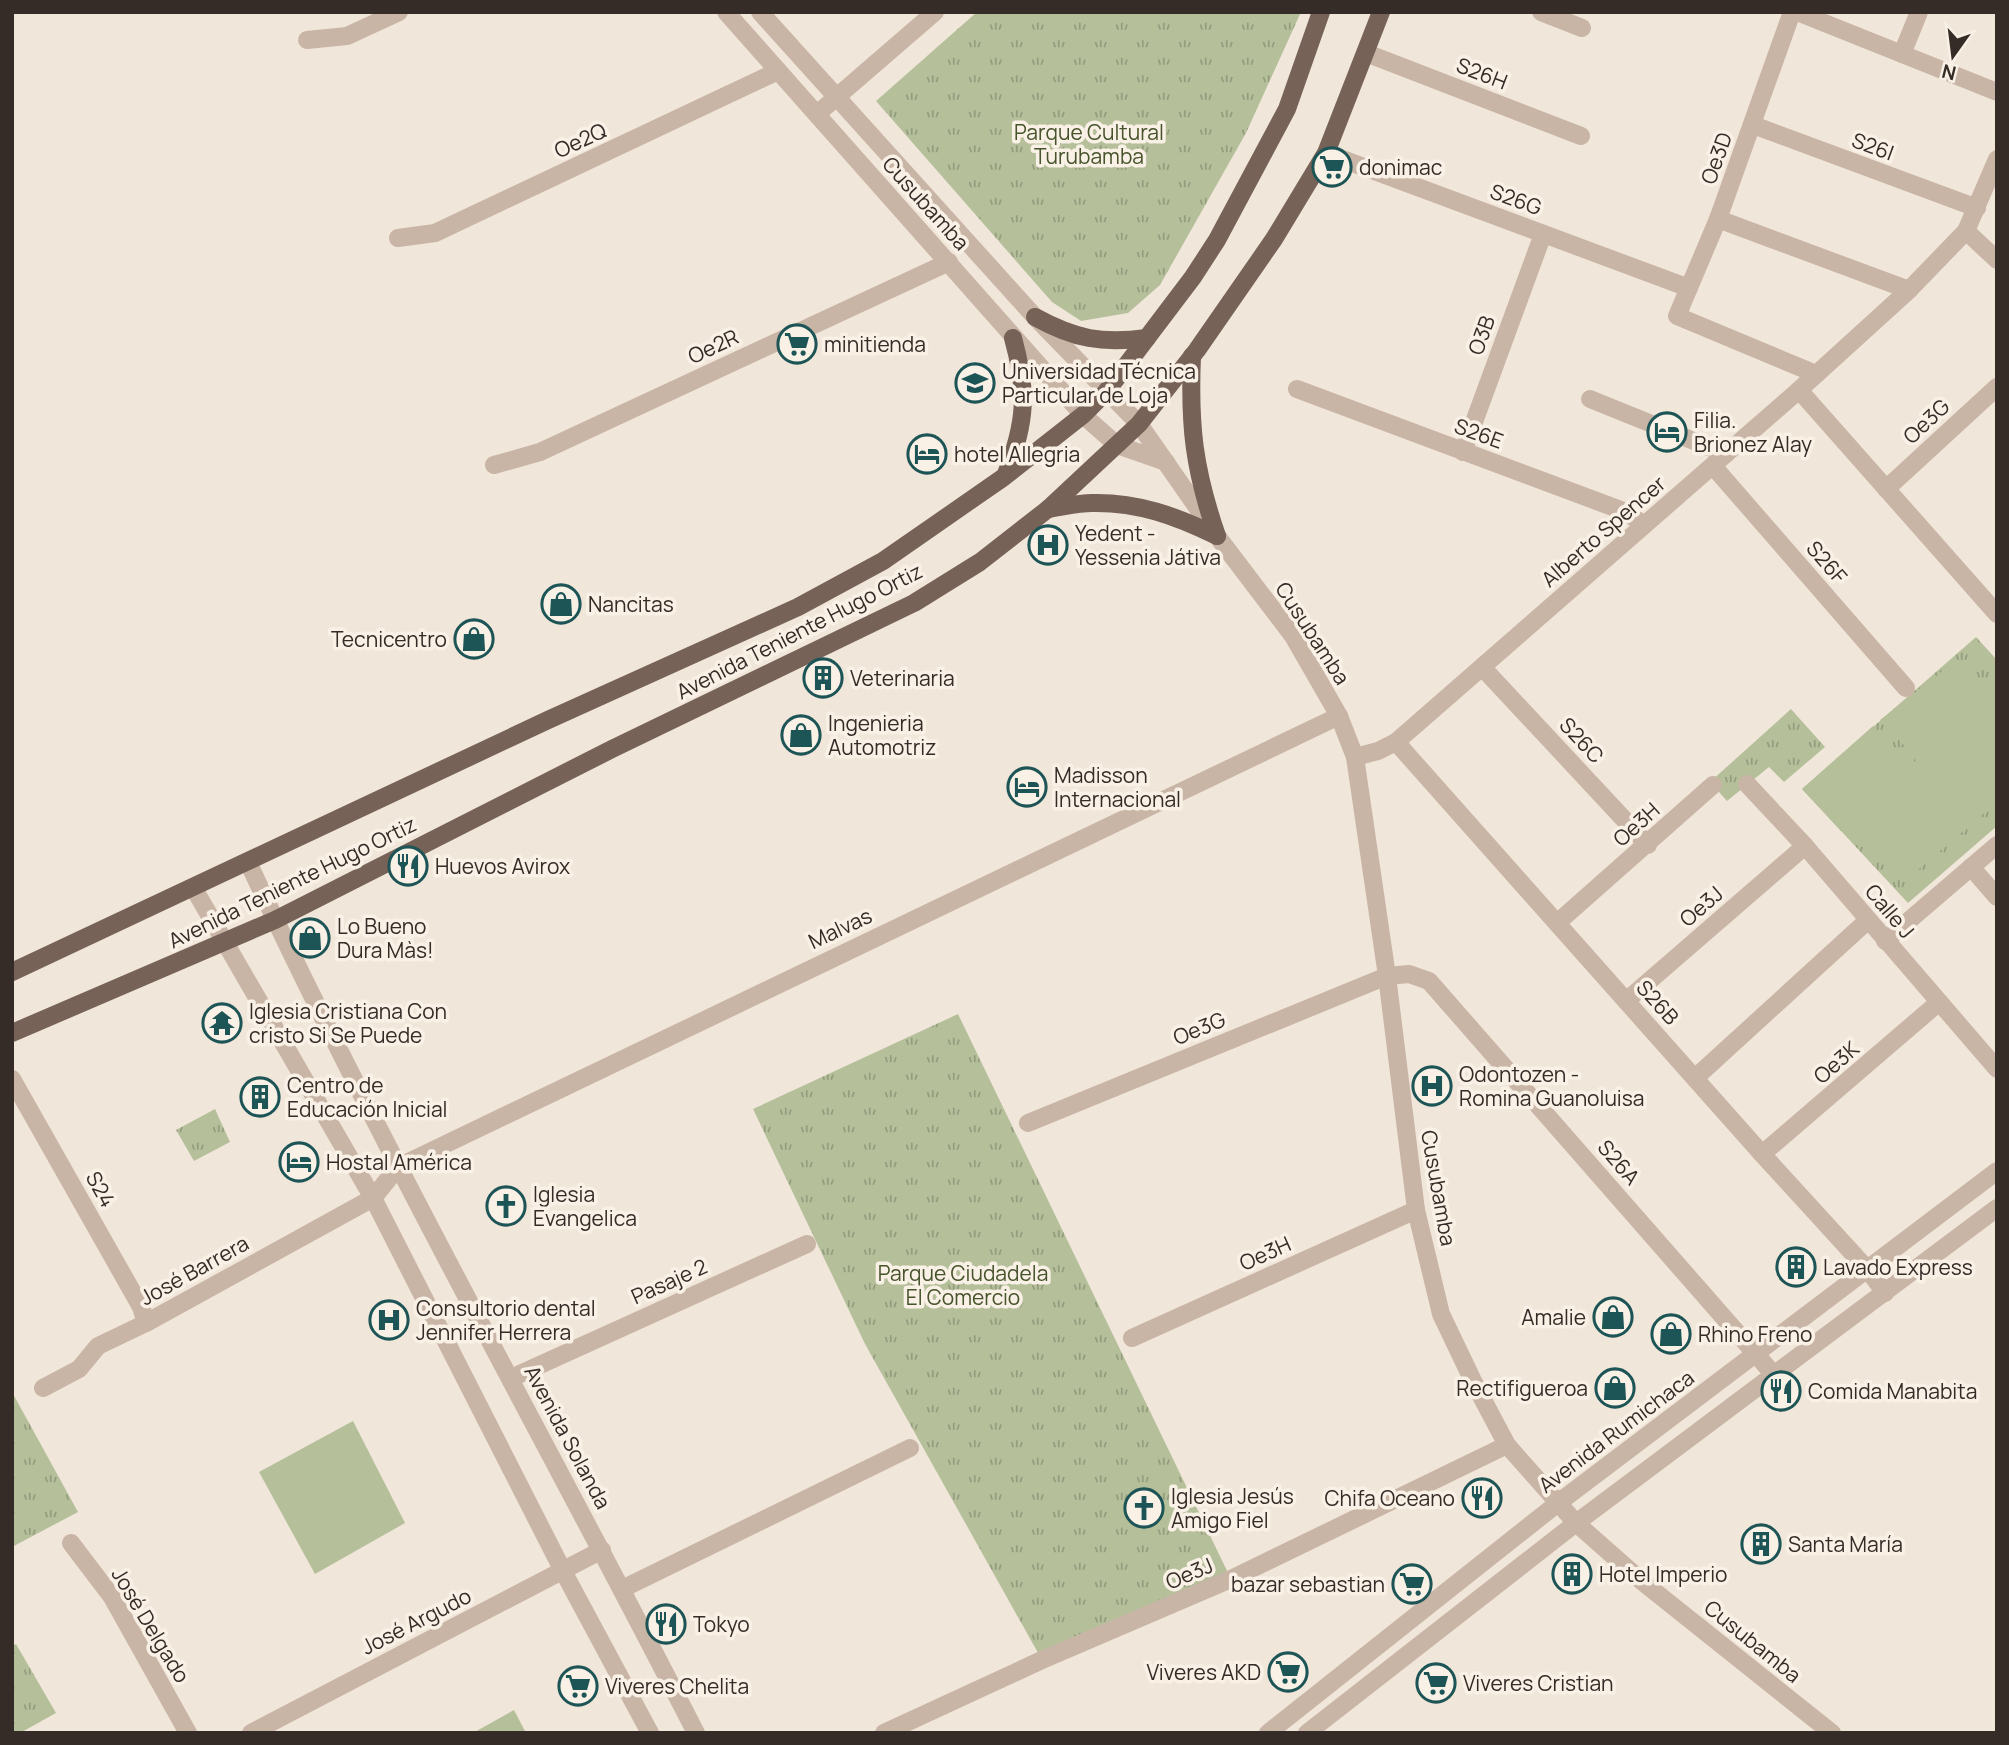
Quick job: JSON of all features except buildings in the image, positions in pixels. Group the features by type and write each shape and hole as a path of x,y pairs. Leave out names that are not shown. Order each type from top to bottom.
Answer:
{"main road":[{"name":"Avenida Teniente Hugo Ortiz","path":"12,972 548,720 797,607 883,561 1004,477 1083,415 1106,392 1173,306 1217,240 1267,150 1287,109 1321,12"},
{"name":"Avenida Teniente Hugo Ortiz","path":"12,1033 275,919 612,749 914,603 980,562 1048,509 1139,424 1192,356 1274,239 1326,153 1381,12"},
{"path":"1035,317 1061,331 1089,339 1118,341 1147,338"},
{"path":"1004,477 1018,444 1024,408 1022,373 1013,338"},
{"path":"1192,356 1190,402 1193,448 1202,493 1217,536"},
{"path":"1048,509 1091,503 1135,506 1178,517 1217,536"}],"street":[{"path":"307,40 347,36 399,12"},
{"name":"Cusubamba","path":"726,12 1083,415 1117,445 1166,462"},
{"path":"817,114 935,12"},
{"path":"1541,12 1582,28"},
{"path":"1902,54 1919,12"},
{"name":"Cusubamba","path":"764,13 1035,317 1139,424 1217,536 1293,636 1339,716 1355,757 1387,976 1416,1210 1441,1314 1507,1445 1576,1523 1644,1583 1832,1733"},
{"path":"1803,13 1997,92"},
{"name":"Oe3D","path":"1803,13 1753,125 1718,219 1677,316 1816,374"},
{"name":"S26H","path":"1366,53 1581,136"},
{"name":"Oe2Q","path":"398,237 435,233 778,71"},
{"name":"S26I","path":"1753,125 1977,208"},
{"name":"S26G","path":"1326,153 1689,288"},
{"name":"Alberto Spencer","path":"1355,757 1378,751 1396,742 1799,390 1909,290 1966,231 1997,159"},
{"path":"1718,219 1909,290"},
{"path":"1966,231 1997,260"},
{"name":"O3B","path":"1462,452 1543,234"},
{"name":"Oe2R","path":"494,465 540,452 948,262"},
{"name":"Oe3G","path":"1886,489 1997,387"},
{"name":"S26E","path":"1297,389 1626,512 1644,525"},
{"path":"1799,390 1997,614"},
{"path":"1590,399 1719,460"},
{"name":"S26F","path":"1719,460 1906,688"},
{"name":"S26C","path":"1482,667 1648,845"},
{"name":"Malvas","path":"373,1198 398,1167 1339,716"},
{"name":"S26B","path":"1396,742 1868,1270 1885,1293"},
{"name":"Calle J","path":"1747,784 1805,846 1997,1069"},
{"name":"Oe3H","path":"1557,923 1713,785"},
{"path":"1885,941 1997,845"},
{"name":"Oe3J","path":"1626,1001 1805,846"},
{"name":"Avenida Solanda","path":"248,862 398,1167 696,1733"},
{"path":"1971,867 1997,897"},
{"path":"193,887 373,1198 563,1571 650,1733"},
{"path":"1695,1079 1867,920"},
{"name":"S26A","path":"1387,976 1409,974 1429,981 1775,1376"},
{"name":"Oe3G","path":"1027,1123 1387,976"},
{"name":"Oe3K","path":"1762,1154 1938,1003"},
{"name":"S24","path":"12,1079 141,1307 146,1323"},
{"name":"Avenida Rumichaca","path":"1268,1733 1558,1503 1997,1171"},
{"name":"José Barrera","path":"43,1388 79,1369 98,1346 146,1323 373,1198"},
{"path":"1307,1733 1576,1523 1997,1208"},
{"name":"Oe3H","path":"1132,1338 1416,1210"},
{"name":"Pasaje 2","path":"511,1378 807,1244"},
{"name":"Oe3J","path":"884,1733 1042,1660 1231,1579 1507,1445"},
{"path":"622,1589 910,1448"},
{"name":"José Delgado","path":"71,1543 112,1597 188,1733"},
{"name":"José Argudo","path":"251,1733 602,1550"}],"green space":[{"name":"Parque Cultural Turubamba","path":"977,12 1301,12 1246,133 1160,285 1128,313 1081,321 1052,302 876,101"},
{"path":"1976,637 1997,660 1997,826 1908,903 1802,789"},
{"path":"1954,662 1986,694 1997,686 1997,802 1905,881 1851,820 1841,831 1802,789 1873,726 1911,766 1917,759 1880,720"},
{"path":"1791,709 1825,747 1784,782 1769,767 1727,801 1710,782"},
{"name":"Parque Ciudadela El Comercio","path":"958,1014 1231,1579 1042,1660 865,1344 753,1109"},
{"path":"215,1109 230,1142 194,1161 176,1130"},
{"path":"12,1392 78,1512 12,1547"},
{"path":"353,1421 405,1523 315,1574 259,1472"},
{"path":"16,1644 56,1713 20,1733 12,1733 12,1646"},
{"path":"514,1710 526,1733 473,1733"}],"place":[{"name":"donimac","path":"1332,167"},
{"name":"minitienda","path":"797,344"},
{"name":"Universidad Técnica Particular de Loja","path":"975,383"},
{"name":"Filia. Brionez Alay","path":"1667,432"},
{"name":"hotel Allegria","path":"927,454"},
{"name":"Yedent - Yessenia Játiva","path":"1048,545"},
{"name":"Nancitas","path":"561,604"},
{"name":"Tecnicentro","path":"474,639"},
{"name":"Veterinaria","path":"823,678"},
{"name":"Ingenieria Automotriz","path":"801,735"},
{"name":"Madisson Internacional","path":"1027,787"},
{"name":"Huevos Avirox","path":"408,866"},
{"name":"Lo Bueno Dura Màs!","path":"310,938"},
{"name":"Iglesia Cristiana Con cristo Si Se Puede","path":"222,1023"},
{"name":"Odontozen - Romina Guanoluisa","path":"1432,1086"},
{"name":"Centro de Educación Inicial","path":"260,1097"},
{"name":"Hostal América","path":"299,1162"},
{"name":"Iglesia Evangelica","path":"506,1206"},
{"name":"Lavado Express","path":"1796,1267"},
{"name":"Amalie","path":"1613,1317"},
{"name":"Consultorio dental Jennifer Herrera","path":"389,1320"},
{"name":"Rhino Freno","path":"1671,1334"},
{"name":"Rectifigueroa","path":"1615,1388"},
{"name":"Comida Manabita","path":"1781,1391"},
{"name":"Chifa Oceano","path":"1482,1498"},
{"name":"Iglesia Jesús Amigo Fiel","path":"1144,1508"},
{"name":"Santa María","path":"1761,1544"},
{"name":"Hotel Imperio","path":"1572,1574"},
{"name":"bazar sebastian","path":"1412,1584"},
{"name":"Tokyo","path":"666,1624"},
{"name":"Viveres AKD","path":"1288,1672"},
{"name":"Viveres Cristian","path":"1436,1683"},
{"name":"Viveres Chelita","path":"578,1686"}]}
